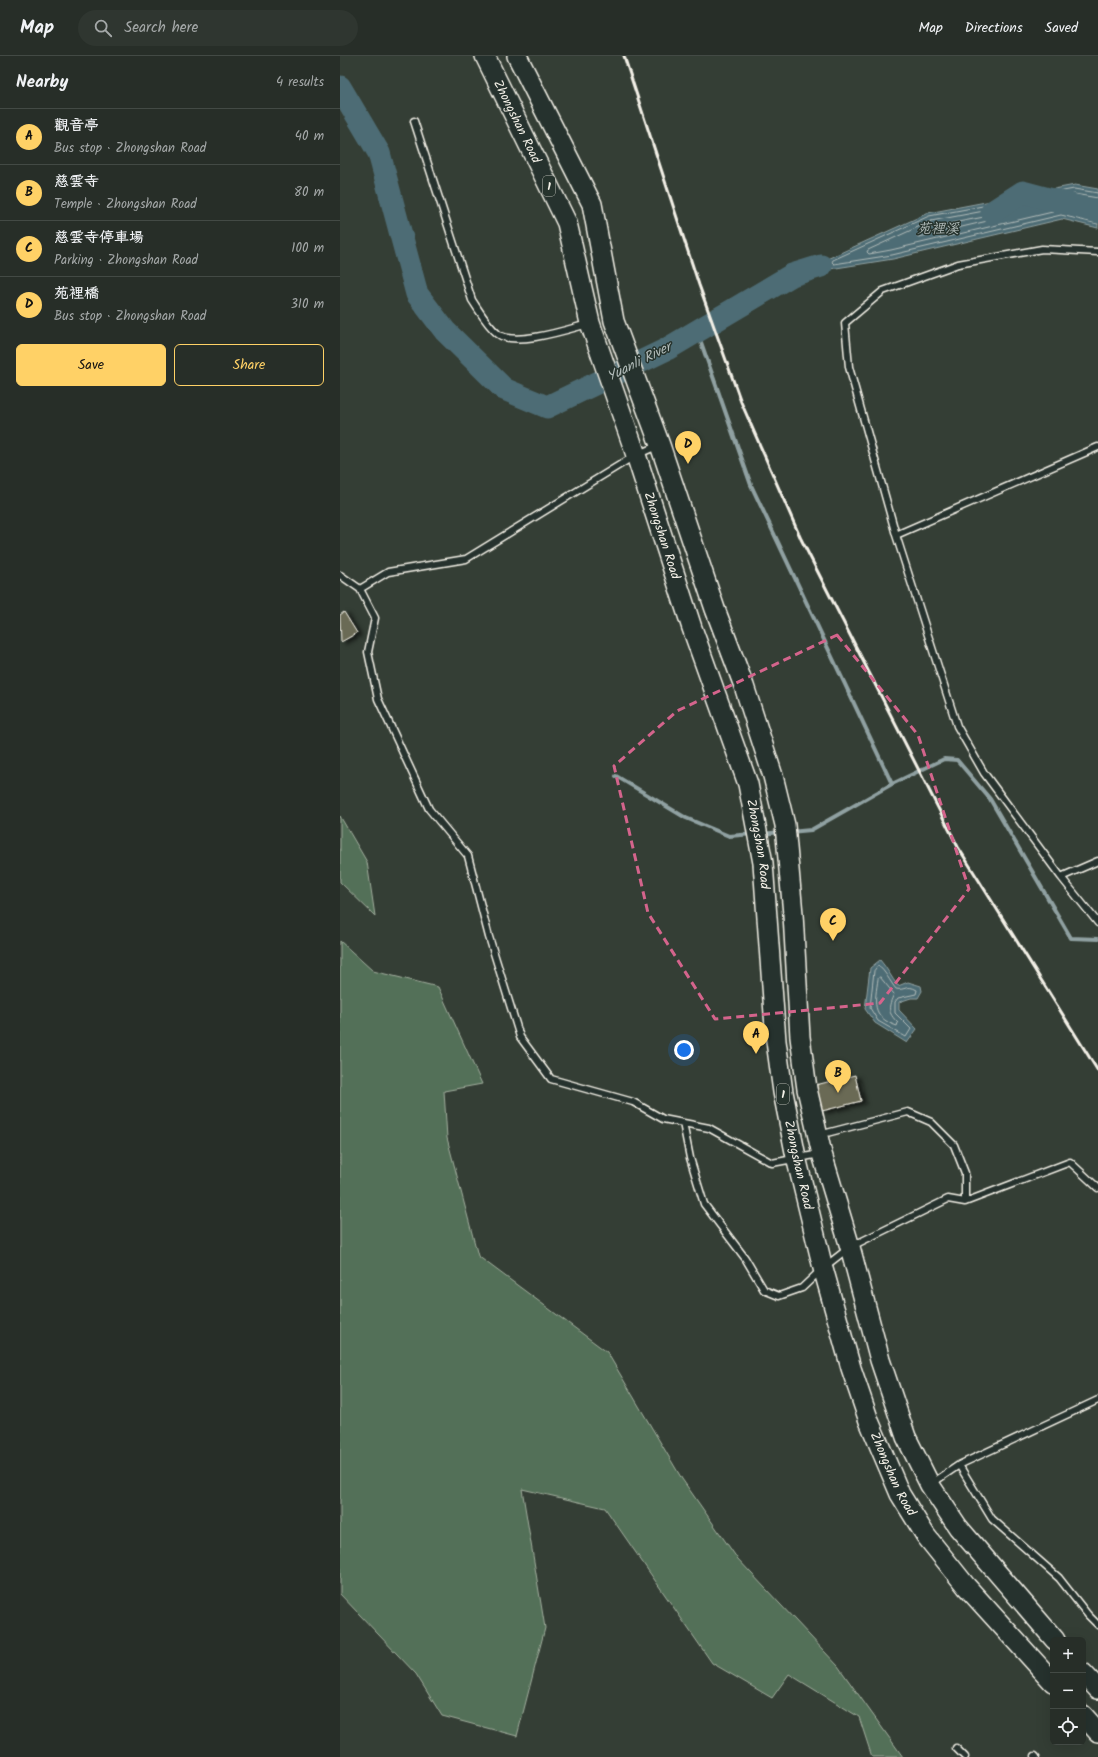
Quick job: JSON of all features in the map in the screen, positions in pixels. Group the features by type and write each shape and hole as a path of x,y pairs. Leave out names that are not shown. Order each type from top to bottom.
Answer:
{"main road":[{"name":"Zhongshan Road","path":"485,56 567,224 590,324"},
{"name":"1","path":"517,56 592,204 614,321 660,444"},
{"name":"1","path":"590,324 636,455"},
{"name":"Zhongshan Road","path":"660,444 715,609 744,686 773,776 785,825 792,893 800,1037 807,1089 822,1154 850,1247 880,1360 906,1437 930,1485 958,1528 1052,1637"},
{"name":"Zhongshan Road","path":"636,455 692,628 748,784 763,863 776,1041 783,1092 796,1158 823,1268 851,1368 869,1421 900,1494 926,1536 966,1586 1050,1679"},
{"path":"776,1041 800,1037"},
{"path":"1086,1676 1098,1689"},
{"path":"1086,1718 1098,1732"}],"lane":[{"path":"414,121 472,300 484,319 499,334 508,339 539,336 590,324"},
{"path":"1098,252 1042,249 958,264 883,291 845,323 849,367 896,535 957,726 984,773 1061,877 1098,923"},
{"path":"360,589 388,572 466,559 636,455 660,444"},
{"path":"896,535 1098,447"},
{"path":"340,575 360,589 374,618 368,652 378,699 429,809 468,856 489,937 520,1037 550,1079 633,1102 663,1119 709,1128 772,1163 822,1154"},
{"path":"1061,877 1098,861"},
{"path":"818,1136 908,1112 931,1122 954,1145 965,1172 965,1202"},
{"path":"683,1123 690,1158 704,1204 745,1258 764,1290 779,1296 802,1288 823,1268 850,1247 948,1199 965,1202 1070,1162 1098,1188"},
{"path":"930,1485 959,1465 1098,1400"},
{"path":"959,1465 992,1520 1059,1578 1088,1615 1098,1625"},
{"path":"956,1748 965,1757"}],"highlighted area":[{"path":"837,635 918,735 969,889 880,1003 715,1019 648,913 614,766 677,711"}],"green space":[{"path":"340,816 367,862 375,916 340,882"},
{"path":"340,941 373,971 438,987 482,1084 444,1091 447,1138 478,1256 607,1352 682,1479 737,1558 838,1666 903,1757 872,1757 859,1717 789,1674 772,1698 712,1663 605,1508 522,1489 545,1628 517,1736 442,1716 416,1674 340,1594"}],"water":[{"name":"苑裡溪","path":"1075,185 1098,189 1098,228 1062,219 893,259 792,275 928,213"},
{"path":"880,960 898,986 908,982 921,986 922,991 918,998 911,998 899,1002 899,1010 917,1029 907,1043 875,1023 865,1009 870,968"}],"building":[{"path":"344,612 357,633 341,642 340,615"},
{"path":"855,1075 861,1101 822,1111 816,1085"}],"waterway":[{"name":"Yuanli River","path":"340,87 379,153 417,294 445,331 504,389 547,407 667,349 792,275 821,266"},
{"name":"Yuanli River","path":"992,212 1023,192 1098,212"},
{"path":"697,331 751,485 892,784 811,830 790,832"},
{"path":"892,784 944,759 957,760 990,799 1071,938 1098,939"},
{"path":"616,776 686,818 729,836 753,834"},
{"path":"762,834 781,832"}],"railway":[{"path":"624,56 699,285 741,402 801,539 958,847 1098,1071"}],"place":[{"name":"苑裡橋","path":"688,464"},
{"name":"慈雲寺停車場","path":"833,941"},
{"name":"觀音亭","path":"756,1054"},
{"name":"慈雲寺","path":"838,1093"}]}
